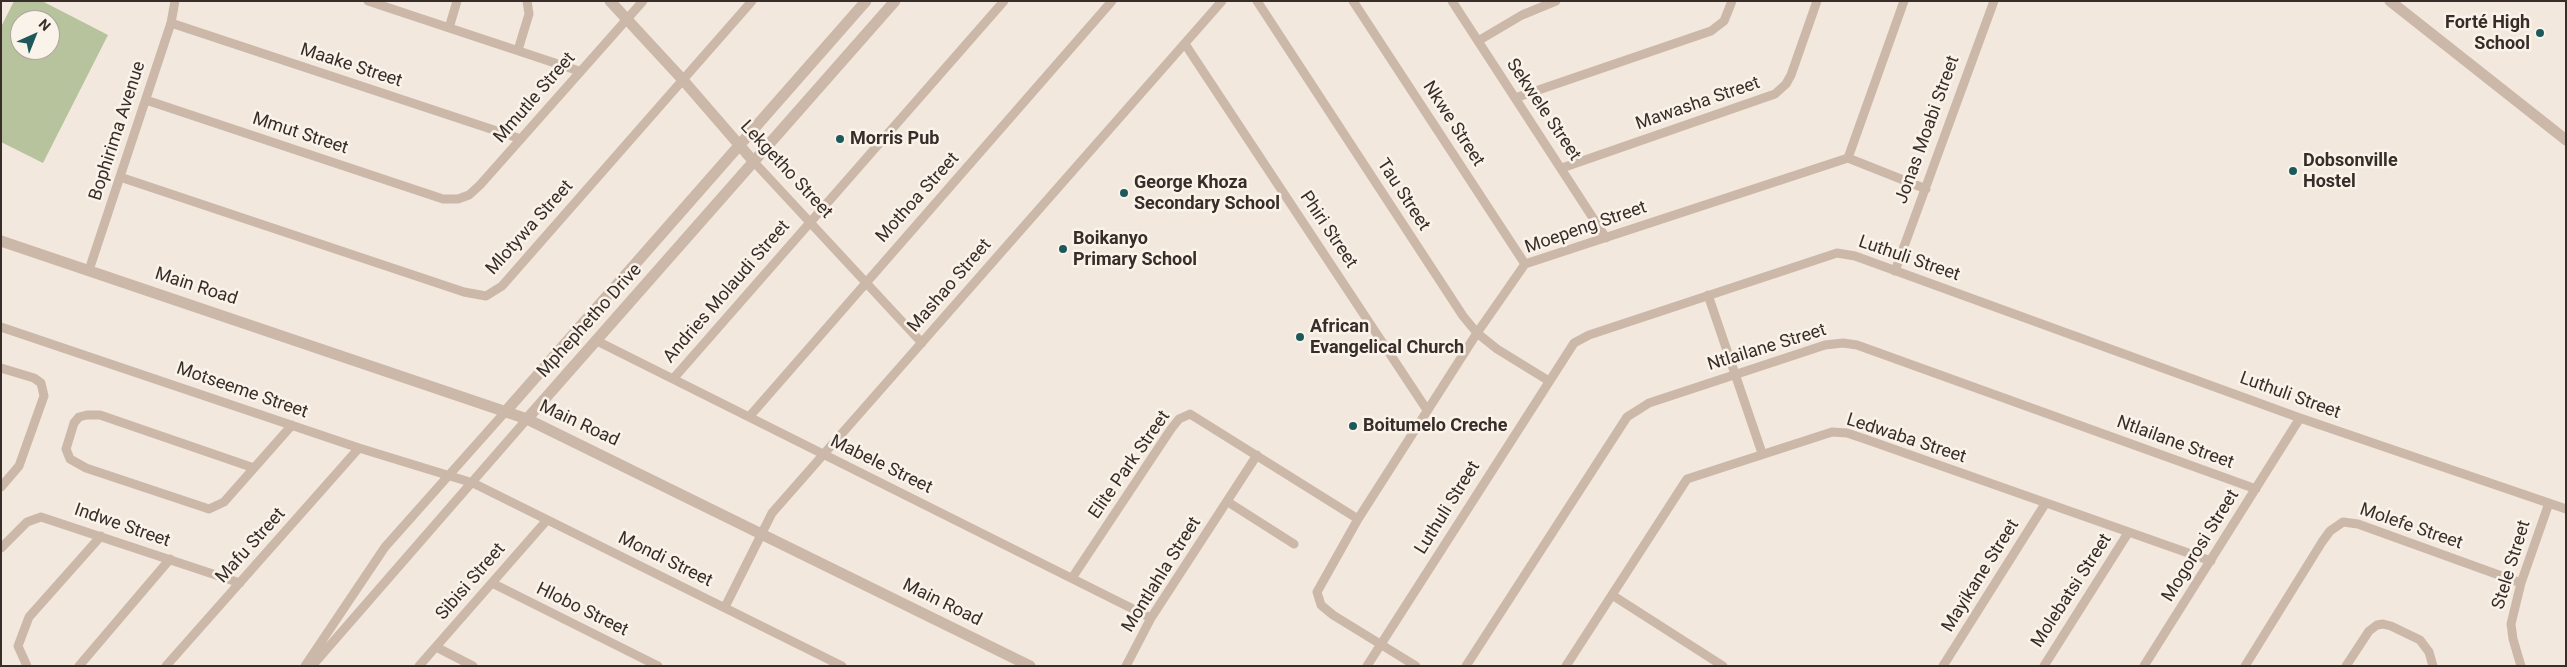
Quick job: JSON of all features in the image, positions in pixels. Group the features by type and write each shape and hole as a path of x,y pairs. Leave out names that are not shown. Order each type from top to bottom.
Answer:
{"street":[{"name":"Bophirima Avenue","path":"89,270 171,23 175,1"},
{"path":"368,1 580,71"},
{"path":"449,28 457,1"},
{"path":"518,50 529,14 527,1"},
{"name":"Lekgetho Street","path":"610,1 683,80 738,146 922,343"},
{"name":"Mmutle Street","path":"443,199 458,199 469,195 643,1"},
{"name":"Mlotywa Street","path":"120,177 464,292 486,296 502,286 752,1"},
{"name":"Mphephetho Drive","path":"305,666 385,547 866,1"},
{"name":"Mphephetho Drive","path":"312,666 895,1"},
{"name":"Andries Molaudi Street","path":"672,379 1004,1"},
{"name":"Mothoa Street","path":"749,417 1112,1"},
{"name":"Mashao Street","path":"725,607 772,513 825,456 1222,1"},
{"name":"Tau Street","path":"1256,1 1463,316 1477,333 1517,363 1548,381"},
{"name":"Nkwe Street","path":"1353,1 1525,264"},
{"name":"Sekwele Street","path":"1452,1 1606,238"},
{"path":"1478,41 1522,14 1556,1"},
{"path":"1515,98 1711,31 1724,21 1732,1"},
{"name":"Mawasha Street","path":"1562,168 1775,94 1786,84 1791,75 1817,1"},
{"path":"1904,1 1848,158 1926,189"},
{"name":"Jonas Moabi Street","path":"1895,271 1994,1"},
{"path":"2390,1 2566,140"},
{"name":"Maake Street","path":"171,23 521,139"},
{"name":"Phiri Street","path":"1185,44 1427,410"},
{"name":"Mmut Street","path":"146,100 443,199"},
{"name":"Moepeng Street","path":"1381,644 1321,605 1318,599 1319,585 1427,410 1525,264 1848,158"},
{"name":"Main Road","path":"1,241 527,419 1030,666"},
{"name":"Luthuli Street","path":"1367,666 1548,381 1567,352 1580,339 1837,253 1855,256 2300,418 2566,509"},
{"path":"1708,295 1762,453"},
{"name":"Motseeme Street","path":"1,327 359,448 473,483"},
{"name":"Mabele Street","path":"597,341 1151,618"},
{"name":"Ntlailane Street","path":"1466,666 1627,417 1649,403 1825,345 1843,343 1857,346 2256,489"},
{"path":"1,368 34,378 41,383 44,396 19,466 1,487"},
{"name":"Elite Park Street","path":"1072,578 1179,419 1190,414 1358,519"},
{"path":"254,468 100,416 87,415 74,422 66,448 70,459 76,464 210,510 224,502 292,425"},
{"name":"Mogorosi Street","path":"2144,666 2300,418"},
{"name":"Ledwaba Street","path":"1569,665 1687,479 1762,453 1832,432 1847,433 2210,561"},
{"name":"Mafu Street","path":"166,666 359,448"},
{"name":"Montlahla Street","path":"1126,666 1151,618 1257,455"},
{"name":"Mondi Street","path":"473,483 842,666"},
{"path":"1228,502 1294,544"},
{"name":"Stele Street","path":"2521,666 2512,639 2511,624 2521,583 2548,503"},
{"name":"Mayikane Street","path":"1943,666 2045,504"},
{"name":"Indwe Street","path":"1,548 27,522 41,517 240,583"},
{"name":"Sibisi Street","path":"419,666 548,520"},
{"name":"Molefe Street","path":"2245,666 2322,542 2330,531 2343,522 2358,524 2521,583"},
{"name":"Molebatsi Street","path":"2044,666 2128,533"},
{"path":"27,666 18,646 29,616 100,536"},
{"path":"79,666 170,560"},
{"name":"Hlobo Street","path":"492,584 658,666"},
{"path":"1612,595 1723,666"},
{"path":"2346,666 2369,631 2376,625 2383,624 2420,640 2429,652 2433,666"},
{"path":"1381,644 1416,666"},
{"path":"436,647 473,666"}],"green space":[{"path":"14,1 42,1 59,10 10,10 10,60 60,60 60,10 108,35 43,163 1,142 1,27"}],"place":[{"name":"Forté High School","path":"2540,33"},
{"name":"Morris Pub","path":"840,139"},
{"name":"Dobsonville Hostel","path":"2293,171"},
{"name":"George Khoza Secondary School","path":"1124,193"},
{"name":"Boikanyo Primary School","path":"1063,249"},
{"name":"African Evangelical Church","path":"1300,337"},
{"name":"Boitumelo Creche","path":"1353,426"}]}
